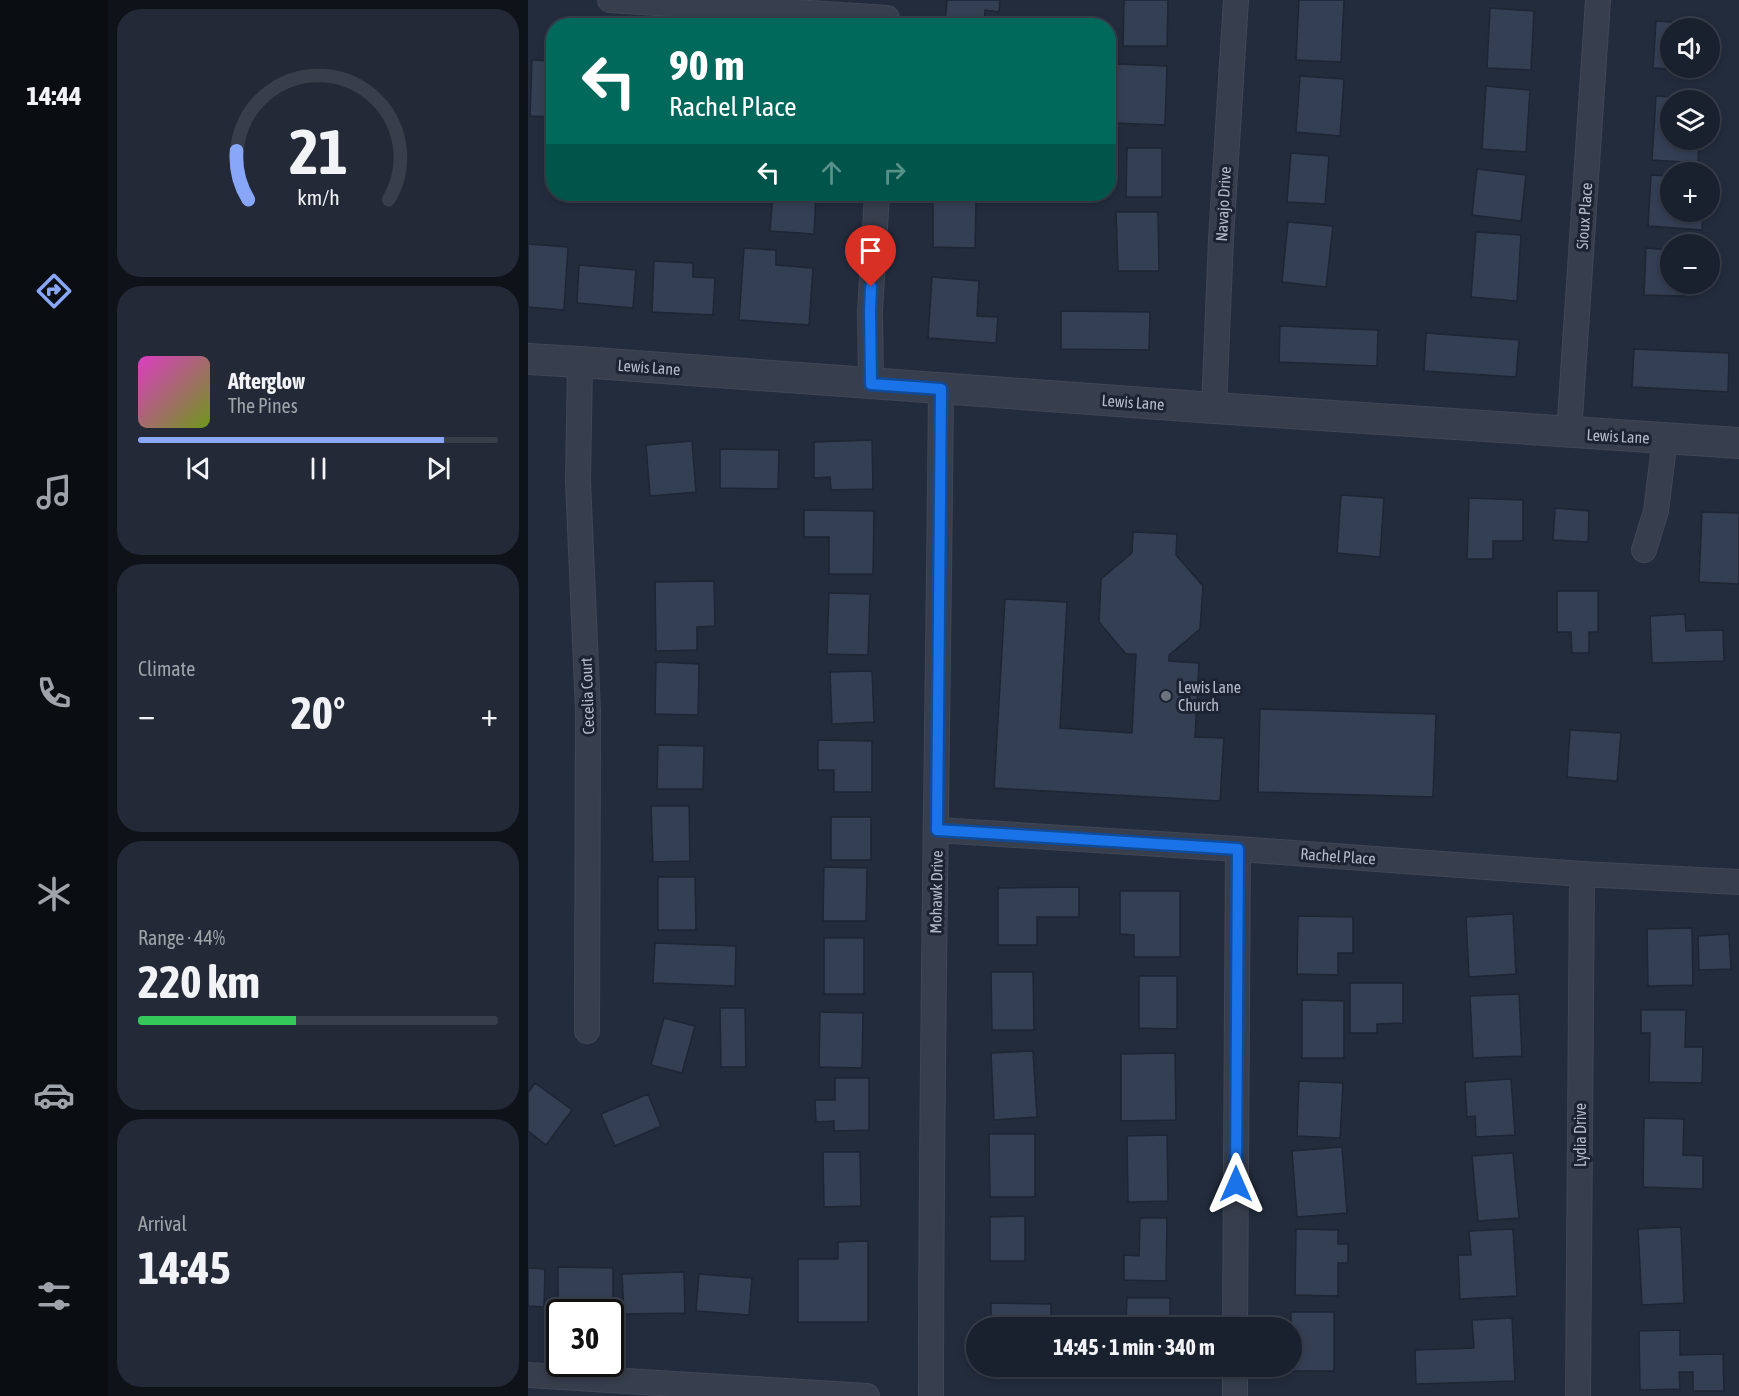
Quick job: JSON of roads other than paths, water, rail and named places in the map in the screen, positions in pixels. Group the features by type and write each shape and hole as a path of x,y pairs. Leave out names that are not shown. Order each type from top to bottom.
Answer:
{"street":[{"path":"610,0 888,15"},
{"name":"Navajo Drive","path":"1214,408 1221,239 1236,0"},
{"name":"Sioux Place","path":"1569,433 1598,0"},
{"path":"871,384 870,311 877,201"},
{"name":"Lewis Lane","path":"528,359 1739,443"},
{"name":"Cecelia Court","path":"580,362 578,481 588,711 587,1031"},
{"name":"Mohawk Drive","path":"932,1396 931,1169 941,389"},
{"path":"1644,550 1656,511 1665,438"},
{"name":"Rachel Place","path":"937,830 1582,874 1739,882"},
{"path":"1235,1317 1238,849"},
{"name":"Lydia Drive","path":"1578,1396 1582,874"},
{"path":"528,1375 867,1396"},
{"path":"1235,1377 1235,1396"}],"place":[{"name":"Lewis Lane Church","path":"1166,696"}]}
